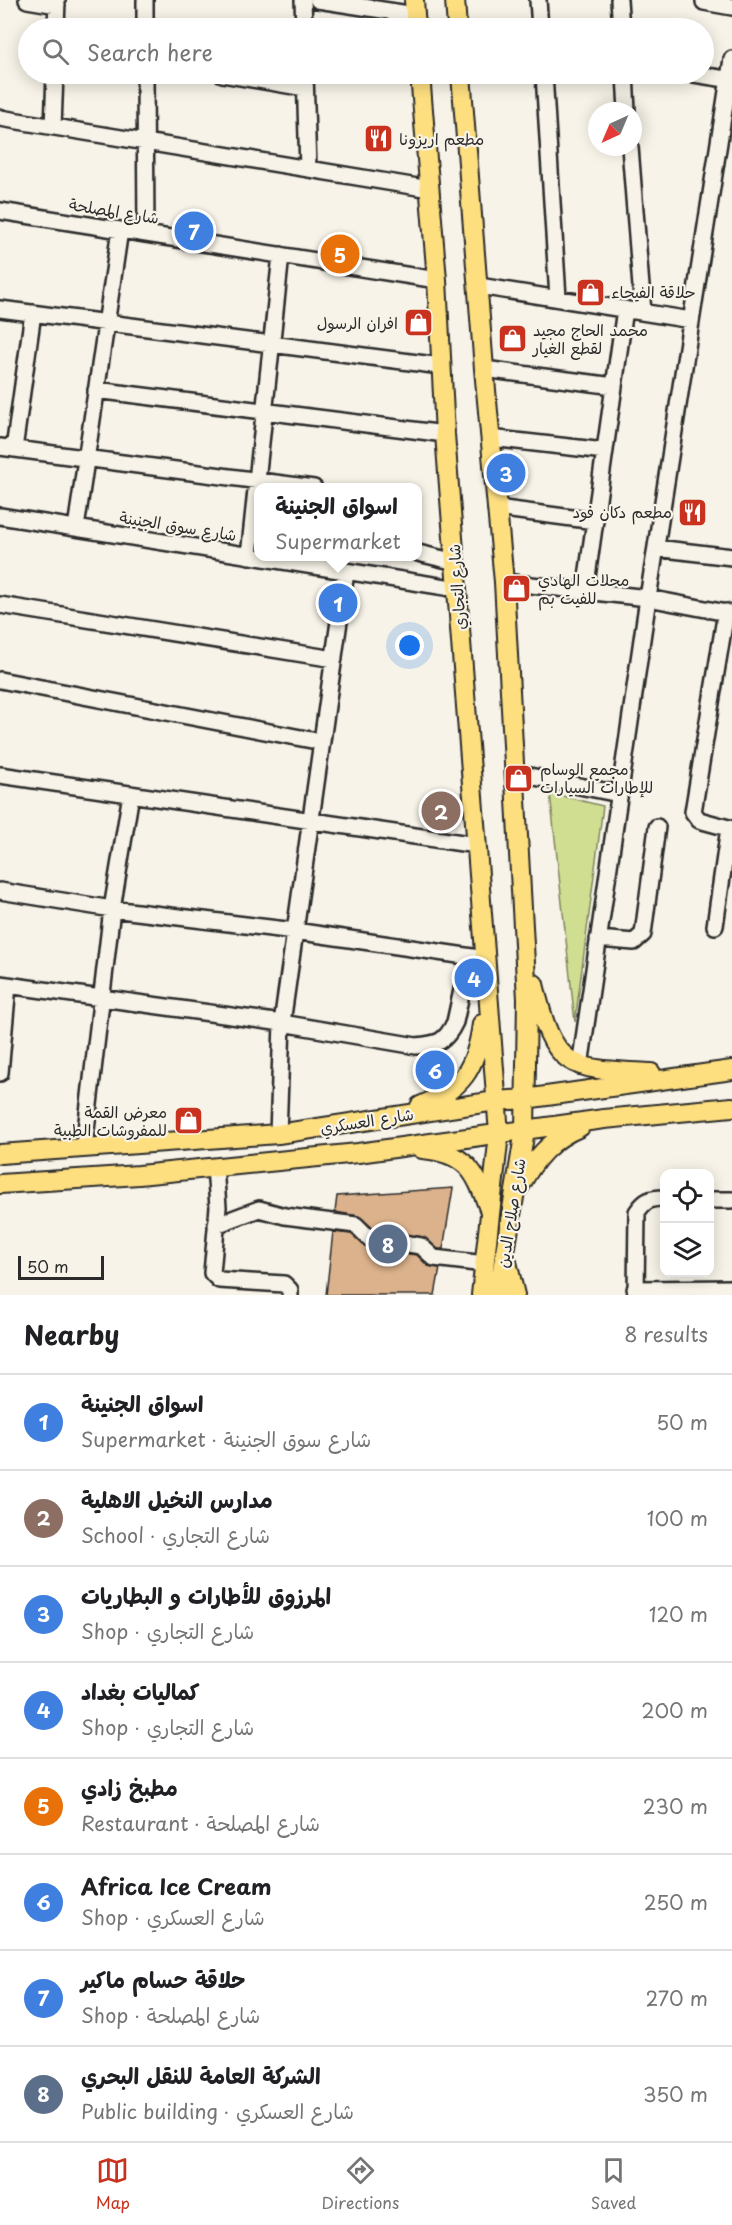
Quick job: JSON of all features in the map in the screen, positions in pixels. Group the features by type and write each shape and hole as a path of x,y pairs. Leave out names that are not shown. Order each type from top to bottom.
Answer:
{"main road":[{"path":"455,0 456,18"},
{"name":"شارع التجاري","path":"421,84 437,280 445,434 476,845 477,958 486,993 496,1101"},
{"path":"462,84 484,369 504,582 527,999 525,1099"},
{"path":"524,937 546,1027 560,1051 571,1061 580,1066 608,1071 695,1075"},
{"path":"385,1119 445,1095 464,1078 478,1051 486,993"},
{"name":"شارع العسكري","path":"0,1154 278,1134 496,1101 732,1071"},
{"name":"شارع صلاح الدين","path":"498,1295 525,1130 525,1099"},
{"name":"شارع صلاح الدين","path":"482,1295 498,1134 496,1101"},
{"name":"شارع العسكري","path":"0,1184 139,1175 358,1153 604,1119 732,1107"},
{"path":"511,1210 523,1180 544,1149 577,1128 604,1119"},
{"path":"358,1153 414,1148 434,1150 455,1157 466,1164 477,1177 491,1214"},
{"path":"504,1253 515,1295"}],"street":[{"path":"27,0 57,2 56,18"},
{"path":"145,0 145,18"},
{"path":"303,0 304,18"},
{"path":"318,0 415,14"},
{"path":"538,0 539,18"},
{"path":"619,0 620,18"},
{"path":"704,0 704,2 732,7"},
{"path":"580,1066 648,598 732,59"},
{"path":"714,77 730,80"},
{"path":"53,127 55,84"},
{"path":"145,84 146,234"},
{"path":"305,84 308,169"},
{"path":"545,84 558,298"},
{"path":"626,84 627,102"},
{"path":"0,118 430,189"},
{"path":"631,156 643,312"},
{"name":"شارع المصلحة","path":"0,212 437,280"},
{"path":"76,528 120,230"},
{"path":"257,483 280,255"},
{"path":"478,286 691,320"},
{"path":"0,309 441,366"},
{"path":"585,591 625,309"},
{"path":"33,313 7,448 278,483"},
{"path":"484,369 614,386"},
{"path":"96,390 445,434"},
{"path":"490,438 605,451"},
{"path":"249,556 254,508"},
{"path":"496,508 595,521"},
{"name":"شارع سوق الجنينة","path":"0,516 254,557"},
{"path":"656,548 732,557"},
{"path":"422,554 456,562"},
{"name":"شارع سوق الجنينة","path":"279,561 458,590"},
{"path":"278,1134 282,1023 346,572"},
{"path":"504,582 648,598 729,613 693,812 699,820 730,829 715,926"},
{"path":"0,605 334,659"},
{"path":"0,680 322,742"},
{"path":"515,773 619,794"},
{"path":"0,775 476,845"},
{"path":"84,1147 112,909 131,794"},
{"path":"598,939 634,942 643,934 657,827"},
{"path":"0,891 112,909 477,958 454,1022 445,1040 416,1047 282,1023 4,985 0,1073"},
{"path":"215,1167 218,1207 212,1273 219,1280 284,1284 290,1290 290,1295"},
{"path":"660,1198 651,1198 642,1204 637,1212 635,1292 732,1288"},
{"path":"714,1200 732,1200"},
{"path":"216,1225 259,1209 285,1216 356,1225 369,1238 421,1246 434,1258 485,1264"}],"green space":[{"path":"550,793 603,806 575,1022"}],"building":[{"path":"453,1188 443,1249 438,1249 423,1237 374,1229 358,1216 335,1212 337,1196"},
{"path":"333,1232 351,1234 368,1248 417,1255 428,1266 440,1268 435,1295 326,1295"}],"place":[{"name":"مطعم اريزونا","path":"378,139"},
{"name":"حلاقة حسام ماكير","path":"194,231"},
{"name":"مطبخ زادي","path":"340,254"},
{"name":"حلاقة الفيحاء","path":"590,292"},
{"name":"افران الرسول","path":"419,323"},
{"name":"محمد الحاج مجيد لقطع الغيار","path":"512,339"},
{"name":"المرزوق للأطارات و البطاريات","path":"506,473"},
{"name":"مطعم دكان فود","path":"693,512"},
{"name":"محلات الهادي للفيت بم","path":"517,589"},
{"name":"اسواق الجنينة","path":"338,603"},
{"name":"مجمع الوسام للإطارات السيارات","path":"519,778"},
{"name":"مدارس النخيل الاهلية","path":"441,811"},
{"name":"كماليات بغداد","path":"474,978"},
{"name":"Africa Ice Cream","path":"435,1070"},
{"name":"معرض القمة للمفروشات الطبية","path":"188,1121"},
{"name":"الشركة العامة للنقل البحري","path":"388,1244"}]}
